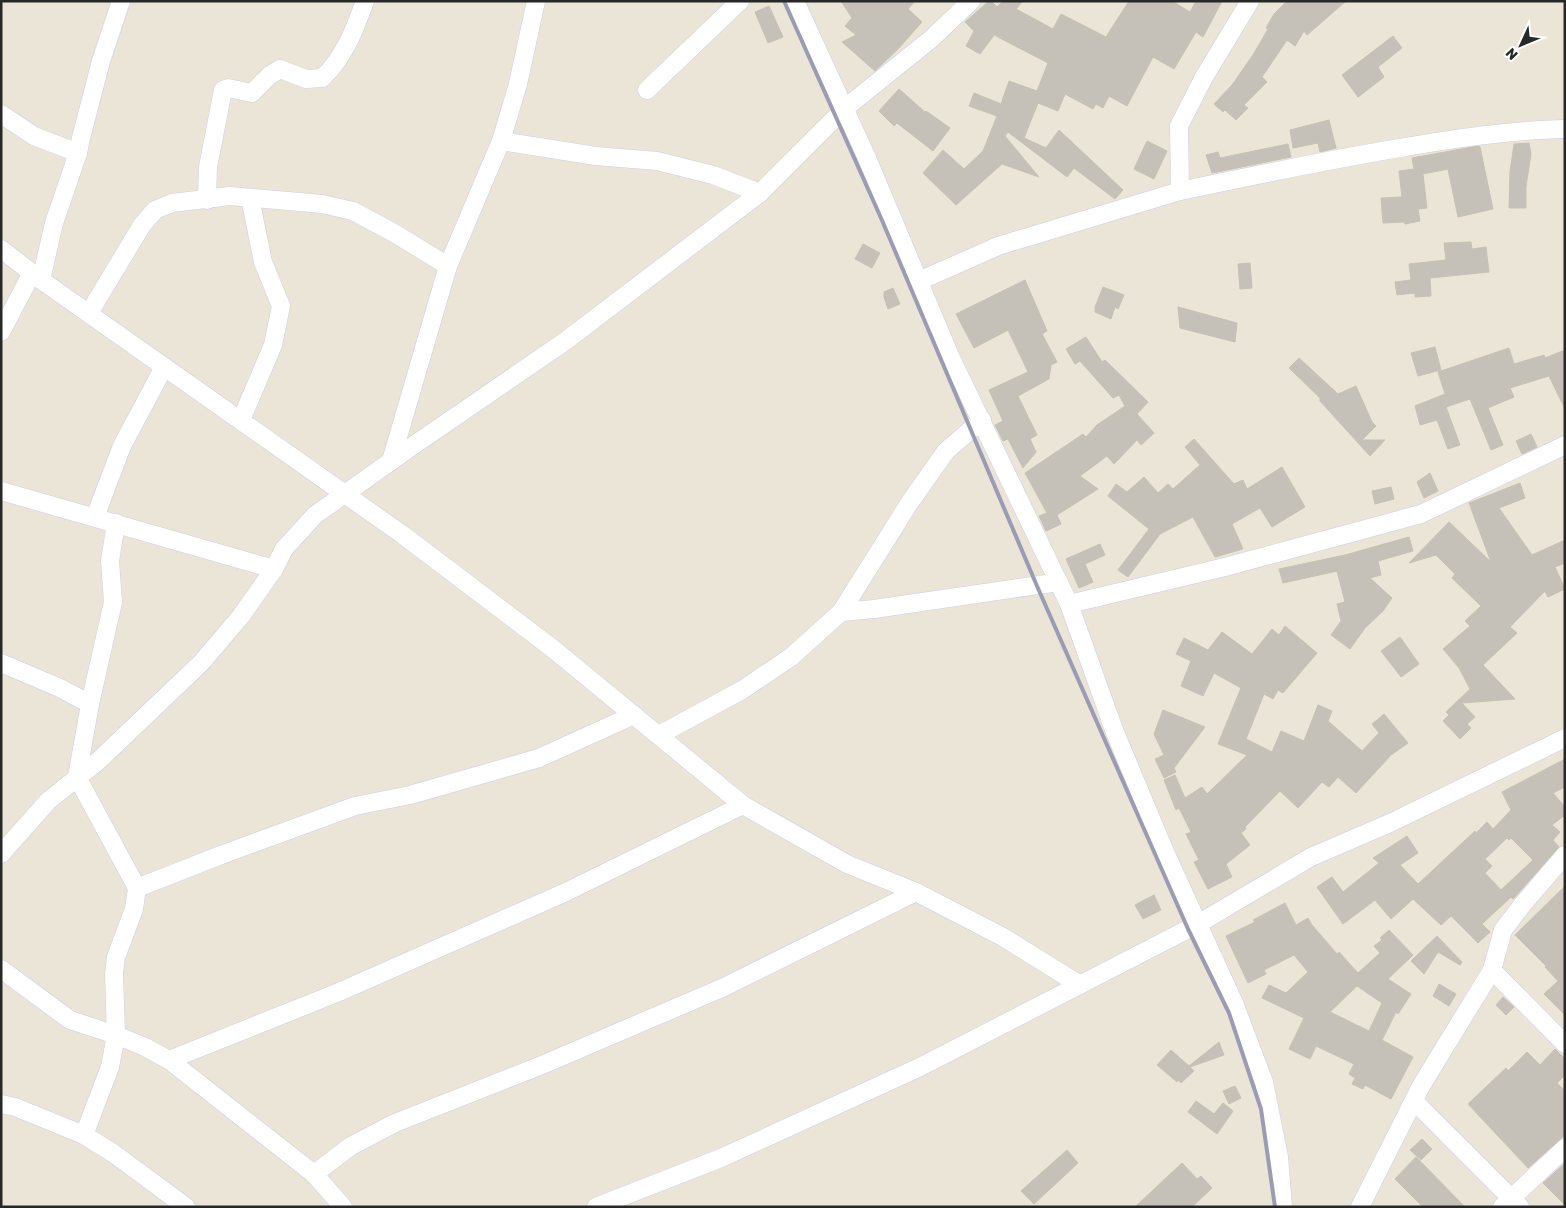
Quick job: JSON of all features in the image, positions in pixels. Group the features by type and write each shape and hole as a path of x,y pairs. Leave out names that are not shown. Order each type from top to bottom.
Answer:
{"street":[{"path":"4,322 36,277 78,153 80,138 101,61 121,1"},
{"path":"207,200 208,167 223,90 228,88 252,92 270,75 280,69 306,79 322,78 333,68 354,30 365,1"},
{"path":"391,461 448,266 501,142 518,84 536,1"},
{"path":"647,90 740,1"},
{"path":"796,1 868,158 950,356 1069,604 1114,730 1165,852 1234,1003 1264,1082 1279,1157 1283,1207"},
{"path":"1,854 48,801 97,762 201,663 242,616 274,569 284,549 315,515 564,342 760,193 844,109 931,39 971,1"},
{"path":"1180,191 1179,126 1204,77 1250,1"},
{"path":"1,114 34,136 78,153"},
{"path":"919,280 998,246 1180,191 1300,165 1448,140 1565,129"},
{"path":"501,142 596,156 656,161 713,175 760,193"},
{"path":"89,313 142,225 155,210 172,203 230,196 322,204 353,211 394,233 448,266"},
{"path":"241,420 273,346 281,306 264,262 250,198"},
{"path":"1,249 36,277 345,493 552,648 743,805 847,864 916,892 1003,937 1080,985"},
{"path":"96,518 122,446 164,367"},
{"path":"659,735 742,690 791,657 841,612 910,502 946,452 982,420"},
{"path":"1069,604 1225,567 1421,514 1565,445"},
{"path":"1,491 274,569"},
{"path":"84,1135 110,1067 116,1035 114,973 116,957 134,909 136,888 78,777 90,704 113,602 110,561 116,523"},
{"path":"841,612 1059,582"},
{"path":"1,663 60,688 90,704"},
{"path":"136,888 355,806 410,795 539,758 634,715"},
{"path":"596,1207 722,1158 920,1067 1198,924 1311,857 1390,823 1565,738"},
{"path":"169,1060 339,992 512,916 566,892 743,805"},
{"path":"1360,1207 1421,1086 1492,970 1503,930 1565,855"},
{"path":"314,1174 351,1146 395,1123 542,1065 722,988 916,892"},
{"path":"1,969 70,1020 116,1035 145,1047 169,1060 314,1174 343,1207"},
{"path":"1492,970 1565,1044"},
{"path":"1414,1101 1511,1204 1565,1148"},
{"path":"1,1104 15,1107 84,1135 113,1153 186,1207"}],"building":[{"path":"841,1 915,1 908,9 922,22 875,71 842,42 856,35 845,26 852,18"},
{"path":"989,1 997,7 1003,1 1023,1 1016,9 1053,29 1061,14 1106,37 1129,1 1172,1 1190,12 1196,1 1222,1 1203,37 1196,32 1174,69 1153,57 1127,106 1109,96 1103,108 1096,104 1093,109 1065,94 1058,111 1038,103 1024,138 1046,148 1059,130 1123,190 1115,199 1074,168 1067,177 1008,132 1005,136 1039,177 1002,164 956,205 923,173 943,150 964,169 983,151 997,116 969,106 974,93 1001,104 1009,81 1037,91 1048,63 995,34 980,54 966,46 974,31 965,22"},
{"path":"1287,1 1346,1 1307,35 1304,31 1295,46 1287,40 1262,77 1267,82 1244,105 1248,108 1236,120 1225,110 1223,112 1214,104 1232,85 1253,55 1274,14"},
{"path":"769,6 783,37 768,43 755,12"},
{"path":"1393,36 1402,48 1378,67 1384,77 1358,97 1342,75"},
{"path":"899,89 925,112 950,128 933,151 897,123 894,126 879,111"},
{"path":"1329,120 1336,148 1320,152 1318,143 1293,148 1290,130"},
{"path":"1147,141 1167,151 1154,179 1134,169"},
{"path":"1529,143 1531,154 1526,186 1526,208 1509,208 1510,172 1514,144"},
{"path":"1288,144 1291,157 1212,173 1206,155 1218,152 1220,158"},
{"path":"1480,147 1493,209 1458,217 1448,169 1423,174 1427,208 1418,209 1420,221 1405,224 1404,222 1383,223 1381,198 1402,197 1399,171 1414,169 1412,158"},
{"path":"1471,242 1472,249 1486,247 1489,272 1430,278 1431,296 1415,297 1415,293 1397,295 1395,282 1411,280 1409,264 1446,260 1444,243"},
{"path":"863,244 880,253 872,268 855,259"},
{"path":"1250,263 1252,288 1240,289 1238,264"},
{"path":"1025,280 1047,331 1042,334 1057,362 1051,365 1049,379 1018,396 1037,435 1030,439 1036,452 1023,468 1008,439 1003,441 995,425 1003,421 989,390 1028,372 1008,330 974,348 956,314"},
{"path":"1103,287 1124,295 1118,309 1115,307 1111,319 1095,312 1095,307"},
{"path":"893,288 900,304 888,309 884,292"},
{"path":"1178,307 1237,323 1235,342 1180,328"},
{"path":"1086,337 1102,362 1105,360 1148,402 1137,414 1154,433 1141,445 1137,440 1114,464 1107,456 1080,476 1098,489 1057,515 1061,524 1046,531 1039,516 1047,513 1025,473 1083,434 1086,437 1097,425 1125,406 1119,395 1113,398 1080,361 1075,364 1066,349"},
{"path":"1435,347 1441,370 1418,376 1411,353"},
{"path":"1509,348 1514,364 1544,355 1545,358 1565,350 1565,409 1549,376 1510,388 1514,397 1488,408 1503,445 1491,450 1470,399 1446,407 1460,445 1448,449 1437,420 1420,425 1415,406 1445,394 1438,372"},
{"path":"1299,358 1338,394 1356,386 1372,422 1376,426 1362,440 1385,440 1370,456 1320,401 1320,398 1289,368"},
{"path":"1531,434 1537,447 1522,454 1516,441"},
{"path":"1194,439 1234,484 1243,480 1247,489 1282,467 1305,507 1272,527 1260,508 1232,524 1243,549 1215,557 1193,517 1160,534 1128,577 1118,570 1149,529 1108,496 1116,484 1127,492 1144,477 1158,493 1168,484 1173,489 1200,465 1185,447"},
{"path":"1430,473 1438,491 1424,498 1417,482"},
{"path":"1520,483 1525,498 1499,508 1532,555 1565,540 1565,563 1555,567 1565,589 1548,597 1545,591 1510,627 1517,633 1483,665 1515,699 1462,703 1475,717 1467,724 1471,728 1460,739 1443,721 1449,715 1446,712 1470,689 1459,668 1443,649 1470,626 1465,621 1481,606 1452,578 1455,574 1436,555 1409,563 1449,522 1491,562 1469,503"},
{"path":"1391,487 1394,499 1375,504 1372,491"},
{"path":"1409,537 1413,551 1378,561 1381,575 1370,578 1392,598 1383,611 1365,628 1350,649 1331,635 1341,621 1337,604 1345,602 1337,571 1283,583 1279,569 1345,555"},
{"path":"1100,544 1105,555 1085,564 1093,582 1079,588 1066,559"},
{"path":"1285,626 1317,653 1283,693 1278,690 1273,699 1264,694 1246,739 1272,752 1281,731 1304,741 1318,705 1332,711 1328,721 1362,751 1379,733 1372,724 1384,714 1408,743 1391,755 1356,793 1338,777 1329,787 1322,782 1298,808 1280,791 1241,833 1250,845 1226,864 1232,877 1208,889 1194,862 1199,860 1186,834 1191,832 1179,808 1176,810 1164,780 1175,775 1185,798 1202,787 1207,794 1247,755 1218,744 1241,688 1214,673 1203,696 1181,686 1191,661 1176,654 1184,638 1208,650 1222,632 1252,654 1272,629 1279,635"},
{"path":"1400,637 1419,664 1401,677 1381,651"},
{"path":"1163,710 1205,727 1174,768 1176,772 1164,778 1155,759 1164,755 1154,734"},
{"path":"1565,759 1565,787 1553,793 1565,807 1565,815 1552,825 1560,832 1553,840 1559,847 1513,899 1511,897 1482,924 1490,932 1478,943 1451,916 1441,925 1413,899 1391,919 1375,900 1343,924 1317,887 1332,877 1343,892 1379,863 1373,858 1407,836 1418,853 1400,865 1418,884 1475,831 1476,833 1487,822 1493,829 1511,810 1502,792","holes":["1507,838 1509,840 1511,838 1533,860 1501,890 1485,873 1492,866 1485,859"]},
{"path":"1565,886 1565,1015 1544,994 1558,981 1515,935"},
{"path":"1154,895 1161,910 1143,919 1135,905"},
{"path":"1285,903 1296,925 1308,918 1337,954 1339,952 1358,973 1380,953 1374,946 1382,940 1380,938 1389,930 1413,955 1388,979 1411,994 1398,1014 1396,1012 1382,1040 1413,1057 1391,1099 1365,1085 1363,1089 1352,1084 1355,1078 1349,1074 1354,1064 1316,1046 1310,1059 1289,1049 1304,1018 1262,998 1269,985 1286,993 1308,972 1294,955 1264,970 1266,974 1248,983 1226,936 1255,922 1253,920","holes":["1357,986 1382,1003 1369,1031 1330,1012"]},
{"path":"1437,936 1462,962 1460,965 1438,952 1424,974 1411,961"},
{"path":"1439,984 1456,994 1449,1006 1433,996"},
{"path":"1503,997 1514,1007 1506,1015 1496,1005"},
{"path":"1219,1042 1224,1055 1190,1067 1194,1071 1181,1083 1178,1080 1177,1082 1157,1065 1171,1050 1189,1066"},
{"path":"1555,1049 1565,1059 1565,1075 1557,1083 1565,1091 1565,1135 1528,1168 1468,1104 1506,1068 1508,1071 1527,1052 1540,1065"},
{"path":"1235,1086 1241,1098 1229,1104 1223,1091"},
{"path":"1196,1101 1214,1114 1223,1103 1233,1111 1217,1134 1188,1112"},
{"path":"1422,1139 1432,1149 1421,1160 1410,1150"},
{"path":"1067,1150 1078,1163 1034,1204 1021,1191"},
{"path":"1416,1157 1465,1207 1423,1207 1395,1179"},
{"path":"1182,1163 1197,1179 1201,1176 1212,1188 1192,1207 1135,1207"},
{"path":"1565,1163 1565,1205 1543,1183"}],"railway":[{"path":"784,1 881,218 1037,586 1188,929 1229,1013 1261,1109 1275,1207"}]}
